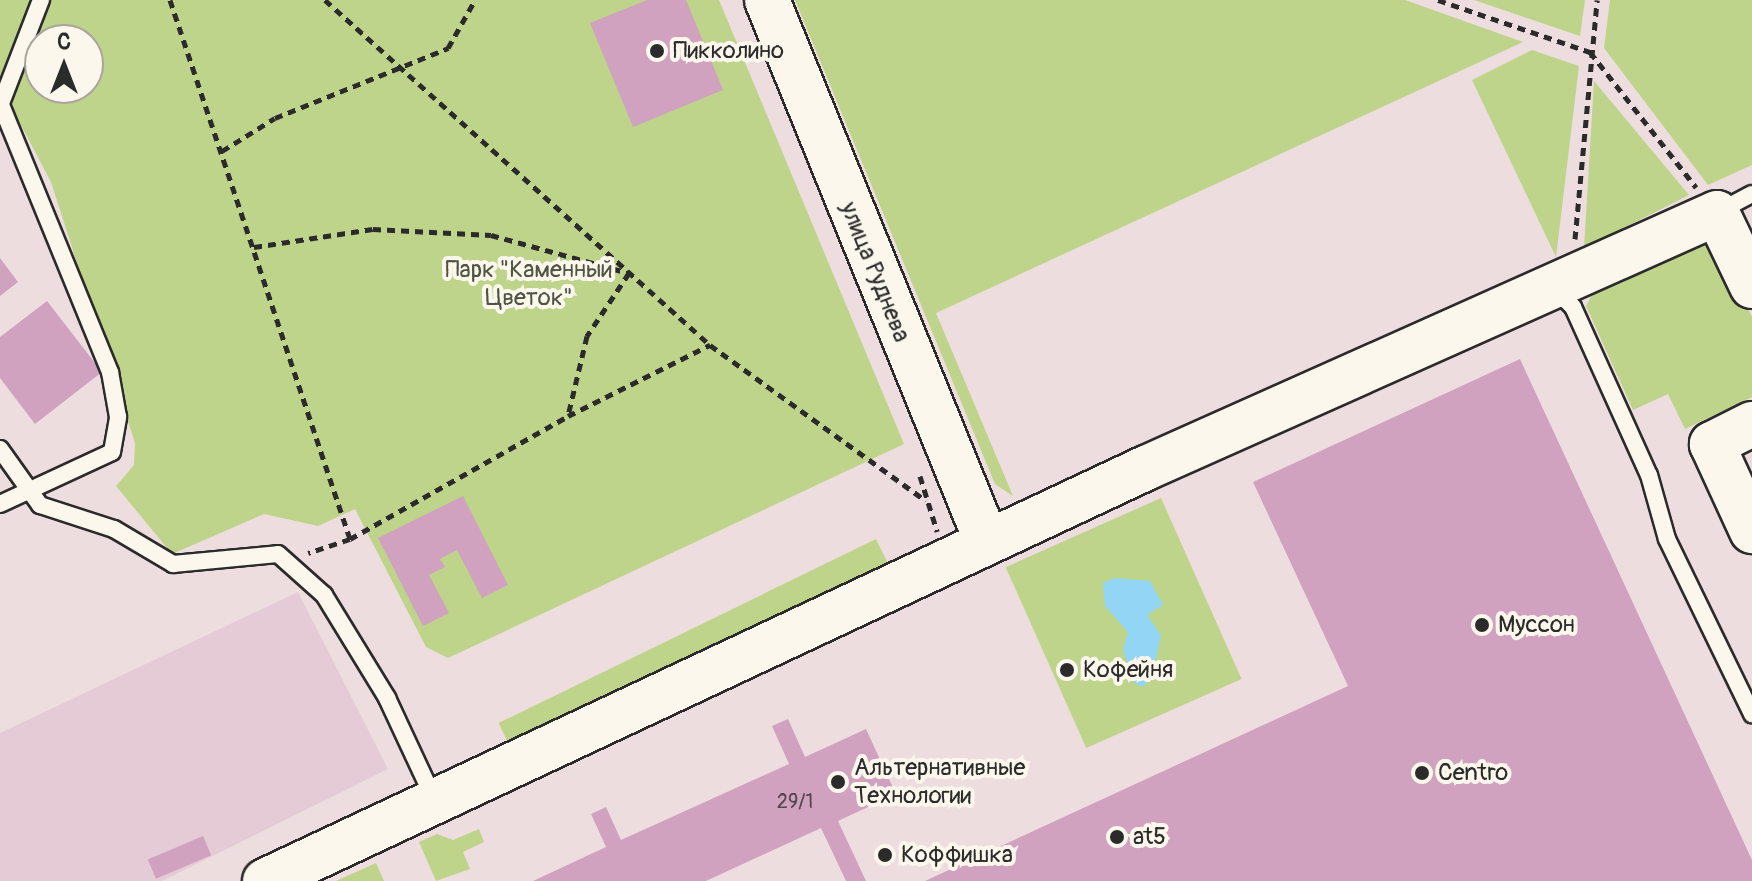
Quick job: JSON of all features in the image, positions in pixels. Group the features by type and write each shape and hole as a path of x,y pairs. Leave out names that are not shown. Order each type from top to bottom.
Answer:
{"street":[{"name":"улица Руднева","path":"767,0 987,542"},
{"path":"265,881 987,542 1734,204 1752,286"},
{"path":"1752,424 1712,444 1752,531"}],"lane":[{"path":"0,504 27,488 112,452 118,417 110,372 1,107 41,0"},
{"path":"1561,281 1649,475 1667,539 1752,714"},
{"path":"0,449 40,505 114,529 173,564 278,554 324,595 387,698 434,799"}],"path":[{"path":"170,0 350,539"},
{"path":"325,0 710,345 926,501"},
{"path":"222,151 275,118 403,69 448,48 475,0"},
{"path":"1438,0 1590,52 1734,204"},
{"path":"1561,281 1597,0"},
{"path":"254,247 373,229 491,235 629,273"},
{"path":"568,416 587,336 629,273"},
{"path":"304,554 350,539 568,416 710,345"}],"shaded area":[{"path":"298,592 388,769 162,881 0,881 0,733"}],"green space":[{"name":"Парк \"Каменный Цветок\"","path":"0,0 719,0 904,444 448,658 426,647 355,509 318,526 264,514 172,554 116,486 134,465 135,443 51,182 11,106 0,102"},
{"path":"795,0 1405,0 1523,42 936,313 1013,496 995,484"},
{"path":"1474,0 1585,0 1580,36"},
{"path":"1610,0 1752,0 1752,165 1708,185 1604,48"},
{"path":"1532,50 1579,66 1556,257 1472,80"},
{"path":"1594,81 1689,195 1584,248"},
{"path":"1690,233 1719,250 1752,317 1752,397 1685,429 1668,394 1633,410 1586,306 1602,276"},
{"path":"1161,498 1242,679 1086,748 1006,567"},
{"path":"876,539 892,572 515,756 499,723"},
{"path":"479,829 484,842 463,852 470,869 436,881 419,842 437,834 453,840"},
{"path":"376,863 384,881 336,881"}],"water":[{"path":"1114,578 1150,581 1163,605 1147,615 1161,635 1152,678 1142,687 1133,682 1123,650 1128,632 1105,606 1103,583"}],"building":[{"path":"647,0 686,0 723,90 633,127 590,23"},
{"path":"0,258 18,282 0,296"},
{"path":"47,301 102,372 35,424 0,378 0,337"},
{"name":"Муссон","path":"1520,359 1752,860 1752,881 925,881 1348,686 1253,482"},
{"path":"463,496 508,585 482,598 457,550 440,559 445,567 429,575 449,613 423,626 378,538"},
{"path":"788,719 805,757 866,729 896,794 838,821 866,881 846,881 821,828 706,881 533,881 606,847 591,814 606,807 621,840 789,764 772,726"},
{"path":"203,836 211,855 156,879 148,859"}],"place":[{"name":"Пикколино","path":"657,51"},
{"name":"Муссон","path":"1482,625"},
{"name":"Кофейня","path":"1067,670"},
{"name":"Centro","path":"1422,773"},
{"name":"Альтернативные Технологии","path":"838,782"},
{"name":"at5","path":"1117,837"},
{"name":"Коффишка","path":"885,855"}]}
